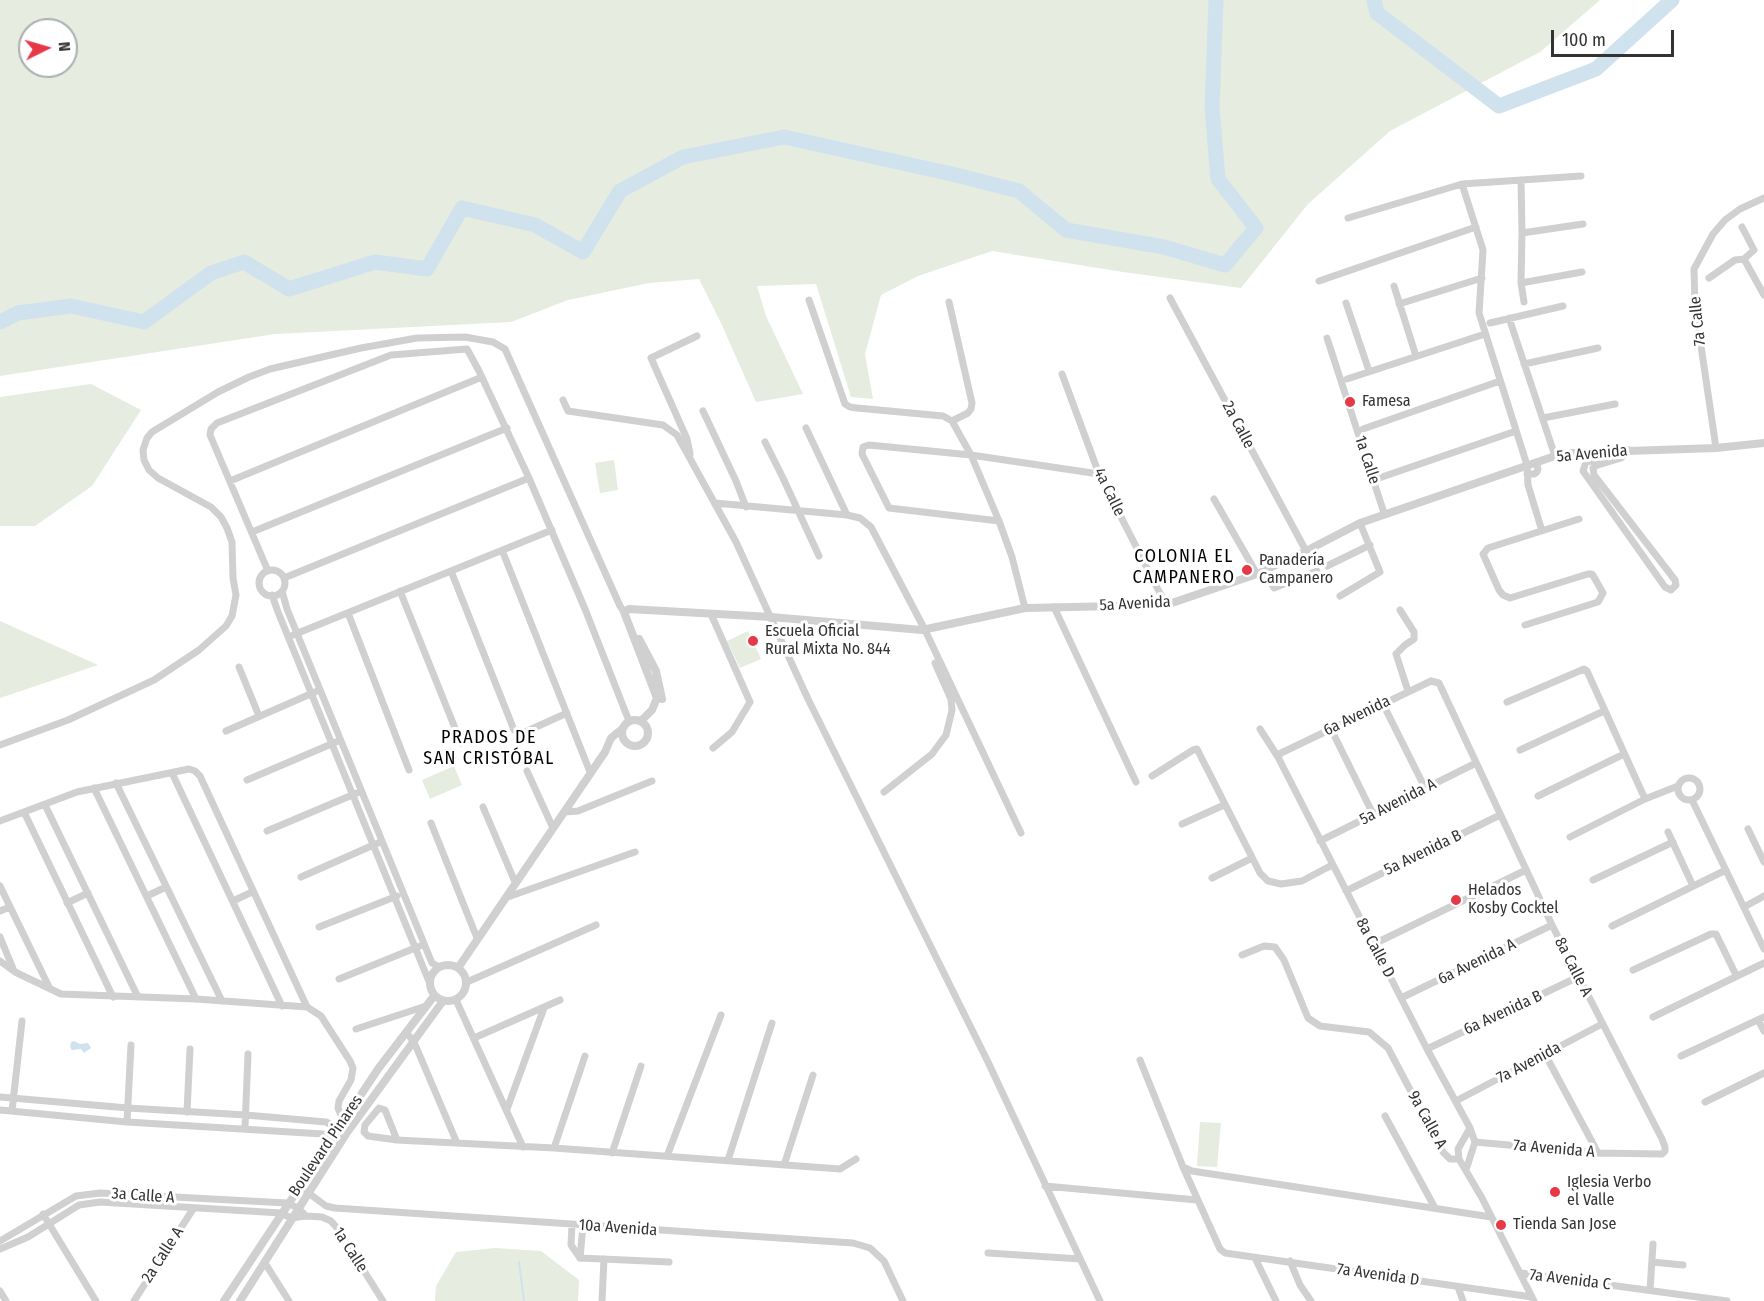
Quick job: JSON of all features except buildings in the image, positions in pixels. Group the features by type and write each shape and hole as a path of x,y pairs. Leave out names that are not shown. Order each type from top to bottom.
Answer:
{"street":[{"path":"1348,218 1462,184 1581,176"},
{"path":"1521,180 1521,283 1524,302"},
{"path":"1462,184 1483,250 1479,313 1516,431 1527,470 1528,486 1542,531"},
{"name":"7a Calle","path":"1716,448 1695,305 1694,269 1713,234 1725,220 1740,208 1764,198"},
{"path":"1522,233 1583,224"},
{"path":"1319,281 1476,227"},
{"path":"1709,278 1735,260 1744,259 1752,253 1754,248 1742,227"},
{"path":"1744,259 1761,282 1764,295"},
{"path":"1521,283 1582,272"},
{"path":"1399,304 1482,278"},
{"path":"1394,286 1416,356"},
{"name":"2a Calle","path":"1170,298 1306,552"},
{"path":"809,300 845,404 857,408 943,416 952,421 970,455 999,521 1012,557 1025,608"},
{"path":"949,302 972,403 968,413 952,421"},
{"path":"1346,303 1369,371"},
{"path":"1490,323 1563,306"},
{"path":"1509,318 1555,456"},
{"path":"1347,379 1485,334"},
{"path":"693,465 687,439 651,358 697,336"},
{"path":"0,745 68,720 154,680 199,650 226,626 232,616 236,595 232,570 232,542 227,528 221,517 211,507 158,478 149,470 144,460 143,450 152,432 218,392 270,369 417,338 465,337 493,342 505,349 615,596 648,663 661,706 657,713 643,723"},
{"name":"1a Calle","path":"1327,339 1384,513"},
{"path":"1524,363 1598,348"},
{"path":"268,571 210,435 211,429 217,423 391,355 467,349 507,428 552,530 628,721"},
{"name":"4a Calle","path":"1062,374 1099,474 1166,605"},
{"path":"230,481 482,377"},
{"path":"1363,429 1500,381"},
{"path":"563,400 568,411 663,425 677,435 736,542 808,699 988,1062 1100,1301"},
{"path":"1543,418 1615,404"},
{"path":"703,411 746,507"},
{"path":"252,532 507,428"},
{"path":"806,428 847,515"},
{"path":"1379,478 1516,431"},
{"path":"765,442 819,556"},
{"name":"5a Avenida","path":"624,612 629,609 771,617 923,630 1025,608 1166,605 1261,572 1384,513 1527,470 1536,462 1555,456 1569,453 1716,448 1764,443"},
{"path":"999,521 889,508 862,454 863,447 869,445 970,455 1099,474"},
{"path":"1629,450 1621,458 1595,466 1594,475 1675,580 1676,585 1671,590 1665,587 1583,471 1586,462 1618,455 1629,450"},
{"path":"284,578 529,478"},
{"path":"1214,499 1261,572 1274,588 1317,571"},
{"path":"715,503 847,515 860,518 872,526 1021,833"},
{"path":"1525,625 1598,602 1602,593 1594,577 1588,573 1510,598 1503,595 1484,560 1485,550 1579,519"},
{"path":"1340,596 1380,572 1360,523"},
{"path":"288,637 552,530"},
{"path":"1327,566 1370,545"},
{"path":"502,550 590,772"},
{"path":"430,984 432,975 439,967 448,965 458,968 466,982 464,993 456,1000 443,1001 434,996 272,595 262,590 259,583 261,575 268,571 276,570 284,578 282,591 297,633 432,963 439,967"},
{"path":"451,571 514,730 525,732 567,713"},
{"path":"272,595 282,591"},
{"path":"400,591 461,743"},
{"path":"1054,607 1136,782"},
{"path":"1400,610 1414,632 1414,639 1396,654 1408,691"},
{"path":"348,613 409,770"},
{"path":"711,614 750,702 732,732 712,748"},
{"path":"884,792 932,754 946,735 950,723 951,699 923,630"},
{"path":"239,667 259,716"},
{"path":"1507,702 1584,669 1587,671 1645,799"},
{"name":"6a Avenida","path":"1279,755 1408,691 1435,681"},
{"name":"8a Calle A","path":"1435,681 1439,683 1552,925 1662,1139 1665,1147 1662,1154"},
{"path":"226,731 321,690"},
{"path":"1383,704 1425,788"},
{"path":"1520,750 1604,711"},
{"path":"458,968 605,752 611,738 628,721 635,719 643,723 648,732 645,740 634,746 626,742 622,736 622,729"},
{"name":"8a Calle D","path":"1260,729 1279,755 1332,866 1470,1128 1475,1142"},
{"path":"1331,729 1373,814"},
{"path":"247,780 341,739"},
{"path":"605,752 626,742"},
{"path":"1152,776 1197,749 1260,873 1268,881 1281,884 1302,881 1332,866"},
{"path":"1538,796 1624,754"},
{"name":"5a Avenida A","path":"1320,841 1476,763"},
{"path":"0,821 77,792 189,769 195,771 200,776 307,1007"},
{"path":"527,771 553,828"},
{"path":"172,773 282,1006"},
{"path":"1570,837 1645,799 1678,786 1683,779 1695,779 1700,786 1700,791 1696,798 1686,800 1681,797 1678,786"},
{"path":"564,812 578,811 652,781"},
{"path":"116,783 222,1001"},
{"path":"94,788 196,999"},
{"path":"267,831 362,790"},
{"path":"1692,800 1764,949"},
{"path":"45,805 138,997"},
{"path":"1182,824 1224,805"},
{"path":"483,807 515,882"},
{"path":"24,812 113,997"},
{"name":"5a Avenida B","path":"1346,891 1500,815"},
{"path":"431,823 477,938"},
{"path":"1748,829 1764,862"},
{"path":"1668,832 1693,886"},
{"path":"301,877 383,841"},
{"path":"1755,845 1764,841"},
{"path":"1593,880 1673,842"},
{"path":"504,898 635,852"},
{"path":"1212,878 1252,858"},
{"path":"1374,944 1526,870"},
{"path":"1612,926 1726,870"},
{"path":"0,886 50,989"},
{"path":"147,896 166,887"},
{"path":"233,901 252,892"},
{"path":"319,927 404,892"},
{"path":"67,903 88,893"},
{"path":"1744,907 1764,896"},
{"path":"0,911 10,906"},
{"path":"466,982 596,925"},
{"name":"6a Avenida A","path":"1401,998 1552,925"},
{"path":"1633,970 1716,933 1736,975"},
{"path":"0,937 15,972"},
{"path":"339,979 425,944"},
{"name":"9a Calle A","path":"1242,956 1264,946 1275,947 1284,960 1308,1018 1320,1026 1369,1032 1388,1048 1443,1152 1450,1159 1459,1159 1466,1170 1533,1299"},
{"path":"0,961 15,972 61,994 196,999 307,1007 321,1016 350,1060 351,1080 339,1101 338,1108 346,1127"},
{"path":"1653,1017 1764,963"},
{"name":"6a Avenida B","path":"1427,1049 1578,977"},
{"name":"Boulevard Pinares","path":"240,1301 336,1148 378,1069 423,1007 434,996"},
{"path":"456,1000 523,1147"},
{"path":"474,1038 560,1000"},
{"name":"Boulevard Pinares","path":"224,1301 330,1141 346,1127 414,1042 443,1001"},
{"path":"356,1029 423,1007"},
{"path":"507,1109 544,1008"},
{"path":"667,1156 721,1015"},
{"path":"1681,1056 1761,1018 1764,1031"},
{"path":"12,1112 22,1021"},
{"path":"728,1160 772,1023"},
{"name":"7a Avenida","path":"1456,1101 1602,1024"},
{"path":"406,1032 414,1042 457,1143"},
{"path":"127,1122 131,1045"},
{"path":"187,1112 190,1049"},
{"path":"245,1128 248,1054"},
{"path":"1545,1054 1598,1153"},
{"path":"554,1148 585,1056"},
{"path":"1045,1186 1197,1200 1140,1060"},
{"path":"612,1153 641,1065"},
{"path":"1705,1102 1764,1074"},
{"path":"784,1165 813,1075"},
{"path":"0,1096 326,1122 346,1127"},
{"path":"397,1140 385,1110 379,1108 365,1125 364,1132 368,1136 397,1140 554,1148 840,1169 856,1159"},
{"path":"0,1110 127,1122 323,1134 336,1148"},
{"path":"1385,1116 1436,1208"},
{"path":"1459,1159 1458,1149 1470,1128"},
{"path":"1466,1170 1475,1142"},
{"name":"7a Avenida A","path":"1475,1142 1598,1153 1662,1154"},
{"path":"1183,1167 1192,1171 1491,1216"},
{"name":"10a Avenida","path":"308,1192 326,1206 335,1208 853,1244 870,1248 884,1261 903,1301"},
{"name":"3a Calle A","path":"0,1240 76,1196 100,1193 197,1200 287,1203 298,1208"},
{"name":"7a Avenida D","path":"1197,1200 1220,1249 1225,1253 1533,1299"},
{"name":"3a Calle A","path":"0,1250 28,1237 79,1205 100,1202 281,1213 291,1218"},
{"name":"1a Calle","path":"298,1208 306,1216"},
{"name":"2a Calle A","path":"134,1301 193,1209"},
{"path":"44,1215 96,1301"},
{"name":"1a Calle","path":"291,1218 322,1217 334,1224 383,1301"},
{"path":"572,1225 571,1245 580,1258"},
{"path":"580,1258 583,1225"},
{"path":"1650,1290 1653,1244"},
{"path":"988,1253 1080,1259"},
{"path":"580,1258 669,1262"},
{"path":"1255,1258 1276,1301"},
{"path":"602,1301 604,1259"},
{"path":"1290,1261 1300,1285 1311,1301"},
{"path":"1652,1262 1683,1265"},
{"path":"265,1263 289,1301"},
{"name":"7a Avenida C","path":"1521,1273 1727,1301"},
{"path":"1458,1287 1463,1301"},
{"path":"0,1291 6,1301"}],"shaded area":[{"path":"0,0 1600,0 1540,52 1390,131 1308,204 1241,288 992,251 918,276 881,295 865,354 873,399 851,397 816,284 757,286 766,316 803,394 756,402 699,279 649,283 568,300 511,322 275,334 0,376"},
{"path":"91,384 141,410 92,486 35,526 0,526 0,397"},
{"path":"614,460 618,490 600,493 595,463"},
{"path":"0,621 98,665 0,698"},
{"path":"748,631 761,659 740,668 727,641"},
{"path":"454,766 462,785 430,799 422,780"},
{"path":"1200,1122 1221,1123 1217,1167 1197,1166"},
{"path":"495,1248 541,1251 579,1280 578,1301 435,1301 436,1286 456,1252"}],"water":[{"path":"71,1042 80,1044 88,1043 91,1048 84,1053 81,1049 72,1050"}],"waterway":[{"path":"0,322 18,313 71,306 144,322 211,273 244,262 289,289 375,262 427,269 462,208 535,225 583,252 620,191 683,157 784,137 1019,191 1066,230 1164,247 1225,265 1256,228 1218,179 1212,108 1216,0"},
{"path":"1374,0 1377,13 1499,106 1596,69 1672,0"},
{"path":"519,1262 524,1301"}],"place":[{"name":"Famesa","path":"1350,402"},
{"name":"Panadería Campanero","path":"1247,570"},
{"name":"Escuela Oficial Rural Mixta No. 844","path":"753,641"},
{"name":"Helados Kosby Cocktel","path":"1456,900"},
{"name":"Iglesia Verbo el Valle","path":"1555,1192"},
{"name":"Tienda San Jose","path":"1501,1225"}],"district":[{"name":"COLONIA EL CAMPANERO","path":"1184,567"},
{"name":"PRADOS DE SAN CRISTÓBAL","path":"489,748"}]}
